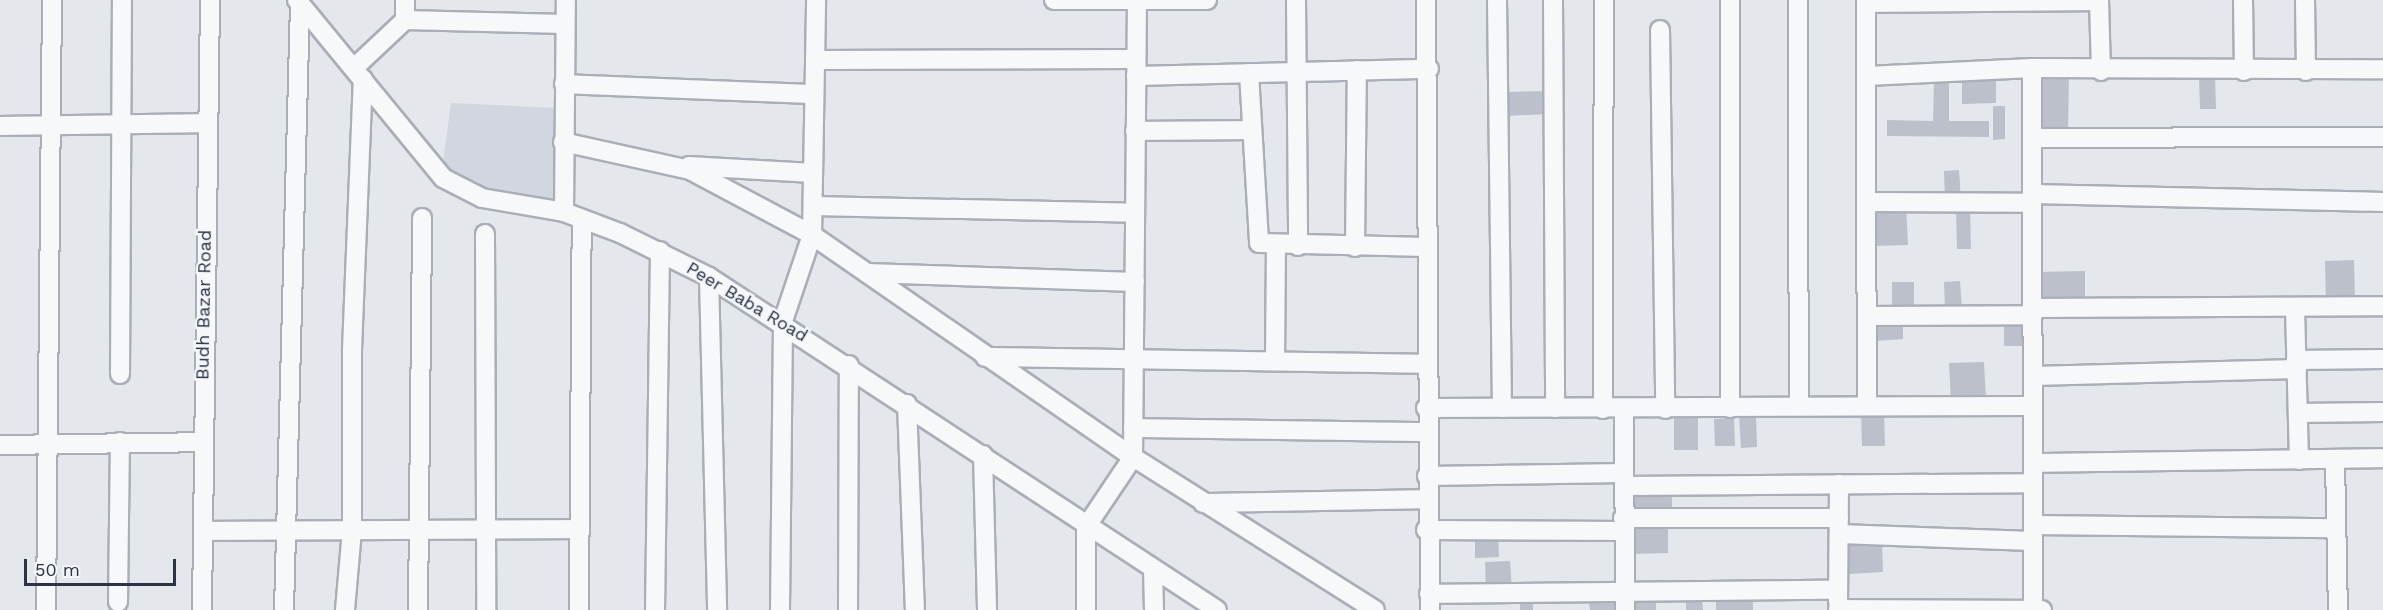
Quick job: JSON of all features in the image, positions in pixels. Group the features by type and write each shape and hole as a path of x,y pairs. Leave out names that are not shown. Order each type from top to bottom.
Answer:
{"street":[{"path":"46,610 52,0"},
{"path":"120,374 122,0"},
{"name":"Budh Bazar Road","path":"202,610 206,123 210,0"},
{"path":"345,610 352,530 352,350 359,73 405,20 405,0"},
{"path":"566,0 563,142 573,215 580,528 579,610"},
{"path":"780,610 783,321 812,235 816,0"},
{"path":"1054,0 1206,0"},
{"path":"1296,0 1299,72 1298,246"},
{"path":"1426,0 1429,69 1426,408 1426,530 1429,602 1625,602 1838,590"},
{"path":"1497,0 1502,408"},
{"path":"1552,0 1555,408"},
{"path":"1603,409 1604,0"},
{"path":"1730,0 1730,408"},
{"path":"1798,0 1799,406"},
{"path":"2243,0 2244,71"},
{"path":"2305,0 2306,71"},
{"path":"1086,610 1086,527 1133,457 1137,1"},
{"path":"1867,406 1866,2 2099,1 2101,71"},
{"path":"284,610 288,531 298,2"},
{"name":"Peer Baba Road","path":"298,2 359,73 443,178 483,198 573,215 660,251 709,277 783,321 1086,527 1217,610"},
{"path":"405,20 565,24"},
{"path":"1660,30 1665,410"},
{"path":"815,60 1249,73 1429,69"},
{"path":"1867,76 2032,68 2101,71 2383,69"},
{"path":"2032,68 2033,610"},
{"path":"1355,247 1357,70"},
{"path":"1249,73 1256,238 1276,246 1428,247"},
{"path":"564,84 814,94"},
{"path":"0,126 206,123"},
{"path":"1136,131 1251,130"},
{"path":"2032,138 2383,136"},
{"path":"563,142 690,170 812,235 985,357 1133,457 1375,610"},
{"path":"665,165 813,173"},
{"path":"1866,202 2032,198 2383,202"},
{"path":"813,206 1135,213"},
{"path":"418,610 422,218"},
{"path":"485,234 486,610"},
{"path":"1275,360 1276,246"},
{"path":"655,610 660,251"},
{"path":"867,273 1134,282"},
{"path":"709,277 717,610"},
{"path":"1867,316 2383,306"},
{"path":"2295,308 2299,459"},
{"path":"985,357 1135,356 1427,364"},
{"path":"2033,376 2383,359"},
{"path":"848,610 849,365"},
{"path":"907,404 915,610"},
{"path":"1426,408 1665,410 1799,406 2033,406"},
{"path":"1624,409 1625,602"},
{"path":"2298,413 2383,412"},
{"path":"1133,428 1426,432"},
{"path":"118,602 120,442"},
{"path":"0,445 202,442"},
{"path":"983,455 987,610"},
{"path":"2033,463 2383,458"},
{"path":"2335,459 2338,610"},
{"path":"1426,476 1839,484 2033,483"},
{"path":"1839,484 1838,609 2042,610"},
{"path":"1203,503 1426,499"},
{"path":"1426,530 1624,524 1839,526 2033,533 2336,528"},
{"path":"203,531 580,528"},
{"path":"1153,569 1154,610"}],"shaded area":[{"path":"451,103 555,108 554,209 458,185 442,170"}],"building":[{"path":"1962,73 1996,73 1996,103 1962,104"},
{"path":"2042,73 2069,73 2068,133 2041,132"},
{"path":"2199,76 2215,76 2216,109 2200,109"},
{"path":"1934,79 1949,79 1949,121 1989,121 1989,137 1887,136 1887,120 1933,121"},
{"path":"1548,91 1549,114 1507,116 1506,92"},
{"path":"1993,106 2005,106 2005,139 1993,140"},
{"path":"1959,170 1961,200 1945,200 1944,171"},
{"path":"1906,204 1908,245 1873,246 1871,206"},
{"path":"1956,208 1970,208 1971,249 1957,249"},
{"path":"2354,260 2355,302 2326,303 2325,261"},
{"path":"2085,271 2085,303 2040,304 2039,272"},
{"path":"1960,281 1962,310 1945,311 1944,282"},
{"path":"1892,282 1914,282 1914,311 1892,311"},
{"path":"1903,317 1903,339 1874,341 1873,318"},
{"path":"2029,318 2029,346 2004,346 2004,319"},
{"path":"1984,362 1986,401 1951,402 1949,363"},
{"path":"1884,410 1885,446 1862,446 1861,411"},
{"path":"1756,415 1757,447 1741,448 1739,416"},
{"path":"1674,418 1698,418 1698,450 1674,450"},
{"path":"1734,418 1735,446 1715,446 1714,419"},
{"path":"1672,488 1672,514 1631,513 1630,490"},
{"path":"1668,527 1668,553 1631,554 1630,528"},
{"path":"1498,535 1499,557 1475,558 1475,536"},
{"path":"1882,541 1883,572 1849,574 1848,542"},
{"path":"1510,561 1512,590 1486,591 1485,562"},
{"path":"1753,598 1753,610 1716,610 1716,599"},
{"path":"1702,599 1703,610 1686,610 1686,600"},
{"path":"1617,600 1617,610 1590,610 1589,602"},
{"path":"1656,600 1656,610 1634,610 1633,601"},
{"path":"1520,602 1533,602 1533,610 1520,610"}]}
